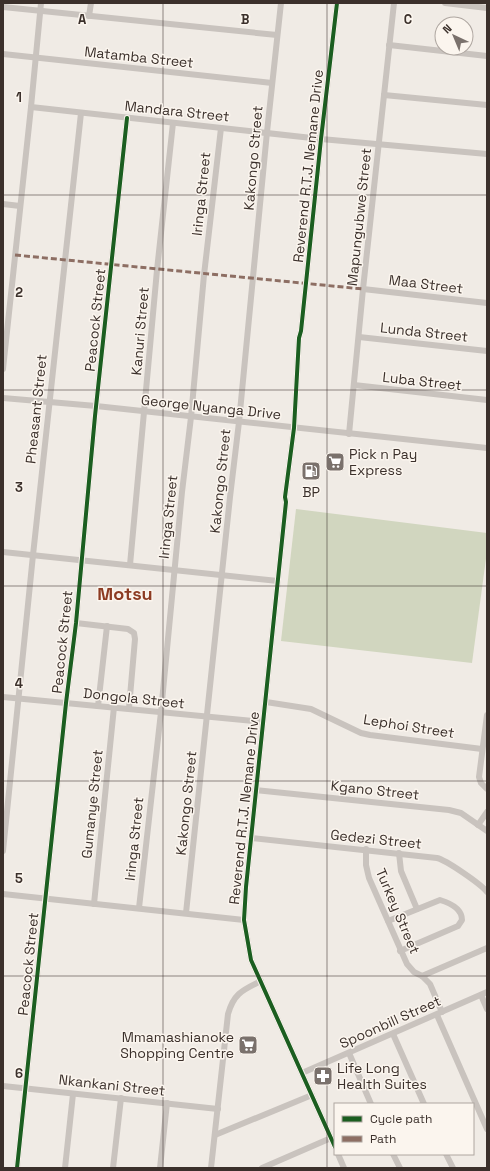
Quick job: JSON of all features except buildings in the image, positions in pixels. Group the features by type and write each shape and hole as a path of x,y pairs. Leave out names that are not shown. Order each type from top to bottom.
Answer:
{"street":[{"path":"3,369 41,3"},
{"path":"89,16 91,3"},
{"name":"Kakongo Street","path":"186,913 239,422 281,3"},
{"name":"Reverend R.T.J. Nemane Drive","path":"334,1145 251,960 244,920 255,790 266,702 286,502 285,497 295,428 299,338 337,3"},
{"name":"Mapungubwe Street","path":"349,434 394,3"},
{"path":"445,3 487,8"},
{"path":"3,7 277,35"},
{"path":"389,46 487,56"},
{"name":"Matamba Street","path":"3,54 272,83"},
{"path":"384,95 487,105"},
{"name":"Mandara Street","path":"31,107 221,128 487,154"},
{"name":"Pheasant Street","path":"3,851 80,113"},
{"name":"Peacock Street","path":"17,1168 66,703 76,623 96,406 127,118"},
{"name":"Kanuri Street","path":"130,565 158,270 174,123"},
{"name":"Iringa Street","path":"139,908 161,712 204,275 221,128"},
{"path":"3,204 20,206"},
{"name":"Maa Street","path":"363,289 487,304"},
{"name":"Lunda Street","path":"359,337 487,351"},
{"name":"Luba Street","path":"354,385 487,400"},
{"name":"George Nyanga Drive","path":"3,398 96,406 487,448"},
{"path":"3,552 278,581"},
{"path":"76,623 107,626 133,631 135,636 129,708"},
{"path":"98,706 107,626"},
{"name":"Dongola Street","path":"3,697 263,722"},
{"name":"Lephoi Street","path":"266,702 311,709 361,733 370,735 482,748"},
{"name":"Gumanye Street","path":"94,904 114,707"},
{"path":"487,715 479,780 487,789"},
{"name":"Kgano Street","path":"255,790 449,810 460,813 487,831"},
{"path":"478,825 487,812"},
{"name":"Gedezi Street","path":"251,838 366,849 440,859 481,886 487,892"},
{"name":"Turkey Street","path":"366,849 367,871 400,951 410,968 422,976 430,984 440,1013 487,1129"},
{"path":"398,853 401,871 417,909"},
{"path":"3,894 244,920"},
{"path":"388,921 436,901 443,901 462,913 462,920 458,926 400,951"},
{"path":"422,976 487,948"},
{"path":"211,1168 228,1014 232,1002 239,993 260,981"},
{"path":"484,994 487,1009"},
{"name":"Spoonbill Street","path":"302,1074 484,994"},
{"path":"393,1034 424,1103"},
{"path":"349,1053 371,1103"},
{"name":"Nkankani Street","path":"3,1086 218,1108"},
{"path":"65,1168 73,1094"},
{"path":"215,1135 312,1095"},
{"path":"113,1168 121,1098"},
{"path":"160,1168 167,1103"},
{"path":"262,1168 331,1138"},
{"path":"338,1155 344,1168"},
{"path":"394,1155 400,1168"},
{"path":"446,1155 453,1168"}],"green space":[{"path":"296,509 487,533 487,551 472,663 281,641"}],"marked path":[{"path":"15,255 363,289"}],"cycle path":[{"path":"334,1145 251,960 244,920 246,887 286,502 285,497 294,428 299,338 337,3"},
{"path":"17,1168 66,703 76,623 95,416 127,118"}],"place":[{"name":"Pick n Pay Express","path":"335,462"},
{"name":"BP","path":"311,471"},
{"name":"Mmamashianoke Shopping Centre","path":"248,1045"},
{"name":"Life Long Health Suites","path":"323,1076"}],"district":[{"name":"Motsu","path":"125,593"}]}
